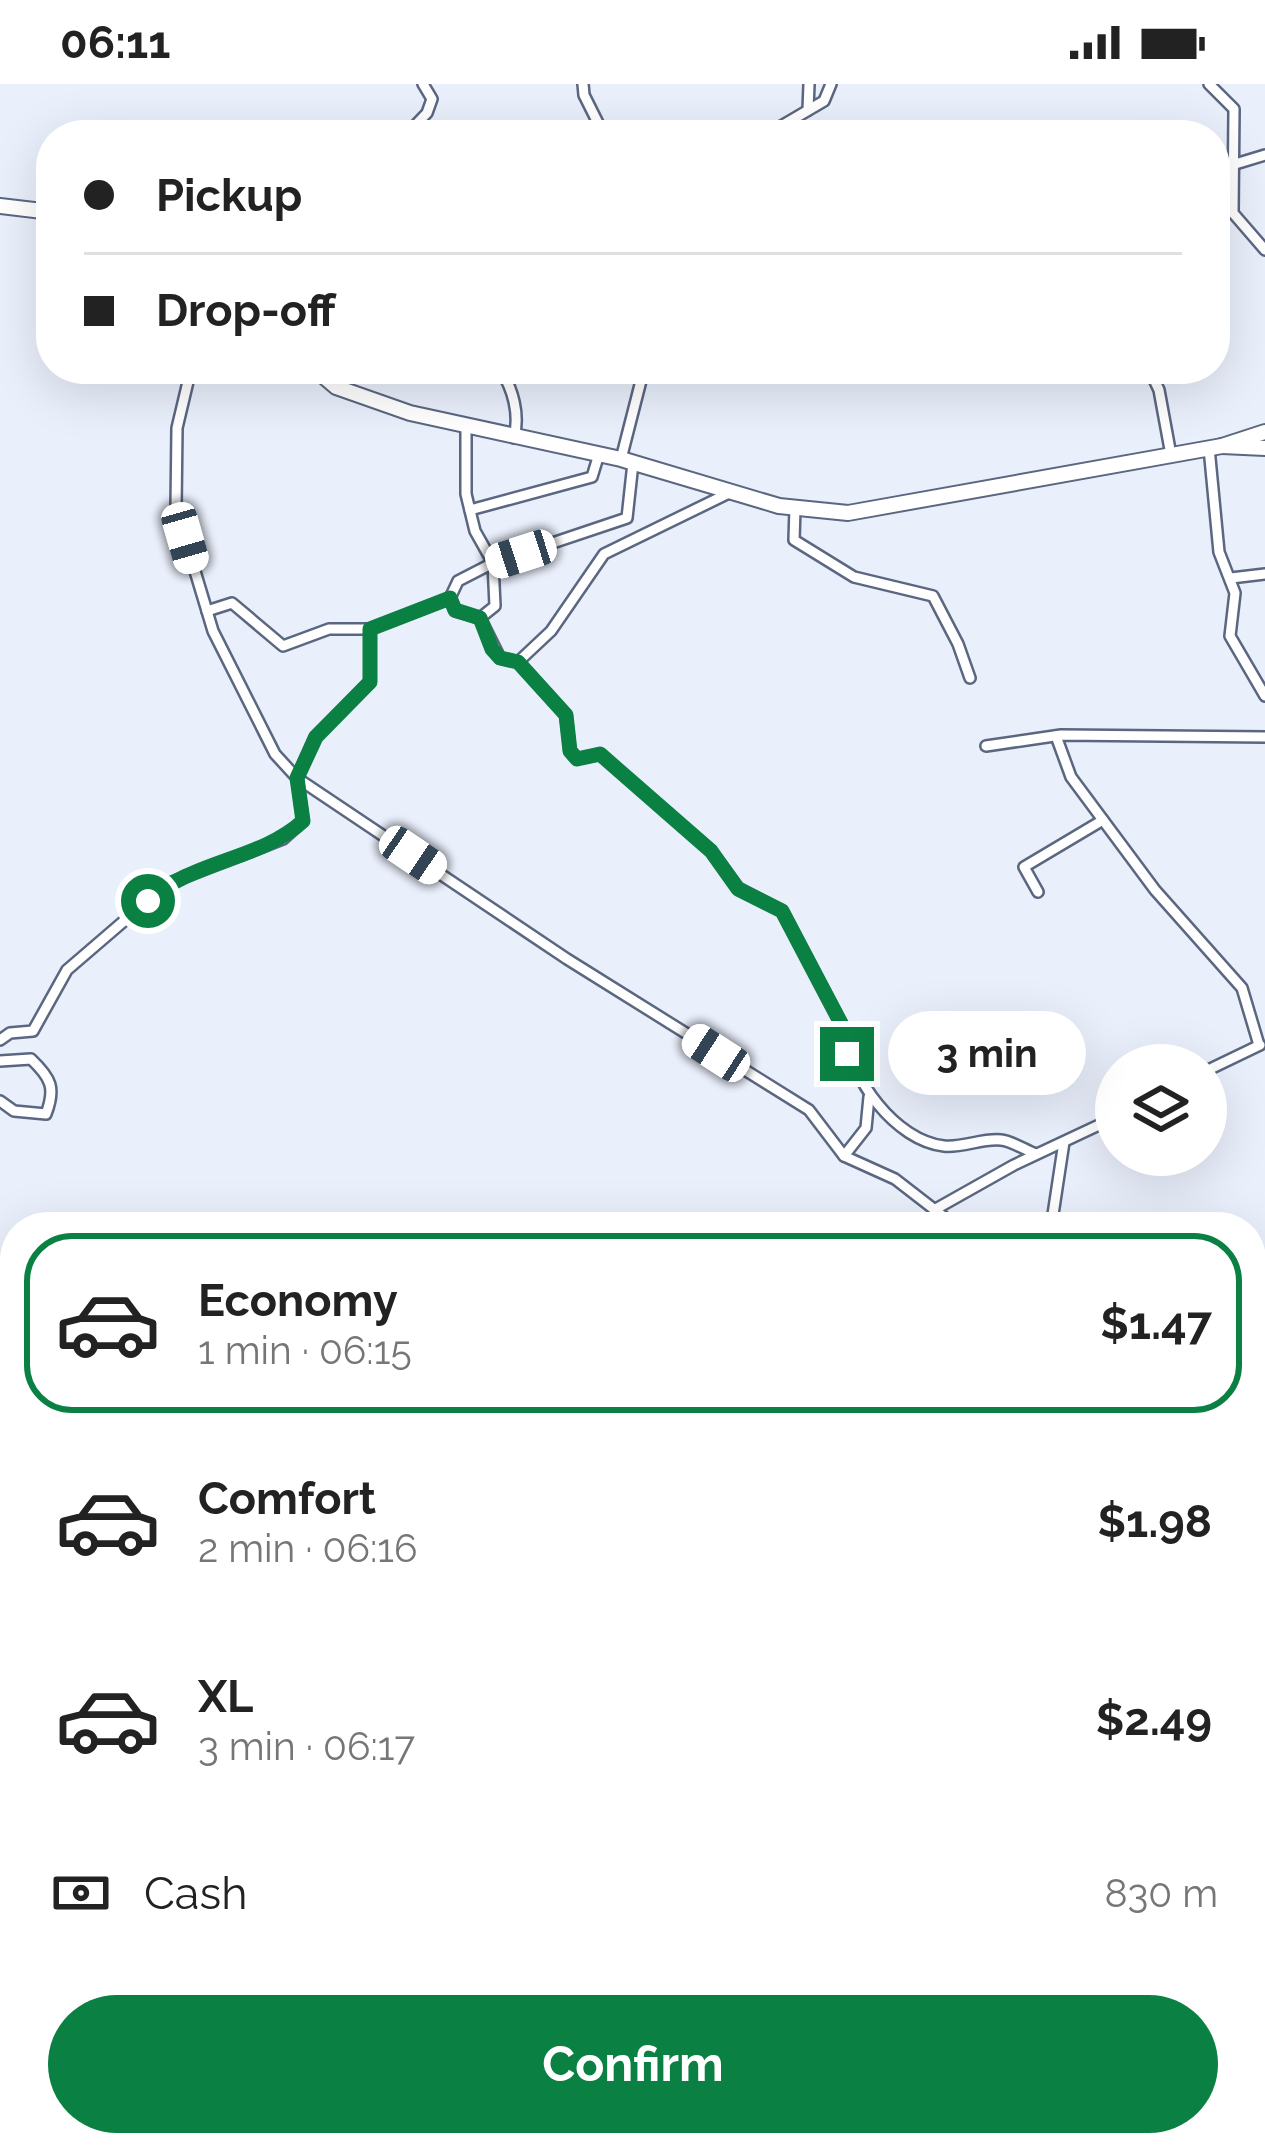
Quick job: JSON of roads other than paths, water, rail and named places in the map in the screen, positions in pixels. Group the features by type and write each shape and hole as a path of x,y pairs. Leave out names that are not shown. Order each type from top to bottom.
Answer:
{"main road":[{"path":"0,206 36,210"},
{"path":"332,384 410,413 627,461 729,493 795,508 848,513 1215,447 1265,431"},
{"path":"1215,447 1265,448"}],"street":[{"path":"420,120 432,99 423,84"},
{"path":"583,84 596,120"},
{"path":"808,110 809,84"},
{"path":"791,120 824,101 831,84"},
{"path":"1209,84 1234,109 1233,213 1265,250"},
{"path":"1232,165 1265,155"},
{"path":"187,384 177,428 176,508 213,631 275,754 297,778 566,958 808,1110 844,1156 895,1179 937,1212"},
{"path":"509,384 518,423 514,438"},
{"path":"207,611 232,603 283,646 329,628 370,629 450,598 458,581 493,563 627,518 627,461 641,384"},
{"path":"1156,384 1171,455"},
{"path":"466,427 466,494 475,531 493,563 494,606 480,618"},
{"path":"1215,447 1218,545 1232,578 1235,600 1230,636 1265,696"},
{"path":"470,509 592,476 599,454"},
{"path":"518,662 551,631 604,554 729,493"},
{"path":"795,508 794,540 832,567 854,578 933,596 970,678"},
{"path":"1232,578 1265,574"},
{"path":"450,598 455,610 480,618"},
{"path":"480,618 492,649 500,658 518,662 566,715 570,751 577,759 600,754 711,851 738,889 782,911 846,1033 847,1054 869,1096 920,1141 946,1147 1002,1140 1036,1154"},
{"path":"0,1040 10,1033 32,1031 67,970 167,884 283,838 303,821 297,778 316,737 370,682 370,629"},
{"path":"986,746 1056,736 1133,733 1265,737"},
{"path":"1056,736 1071,777 1155,890 1241,988 1262,1045 1227,1062"},
{"path":"1038,892 1024,867 1103,820"},
{"path":"0,1061 31,1059 50,1077 53,1095 46,1114 14,1111 0,1101"},
{"path":"844,1156 866,1128 869,1096"},
{"path":"934,1210 1095,1127"},
{"path":"1054,1212 1064,1142"}]}
